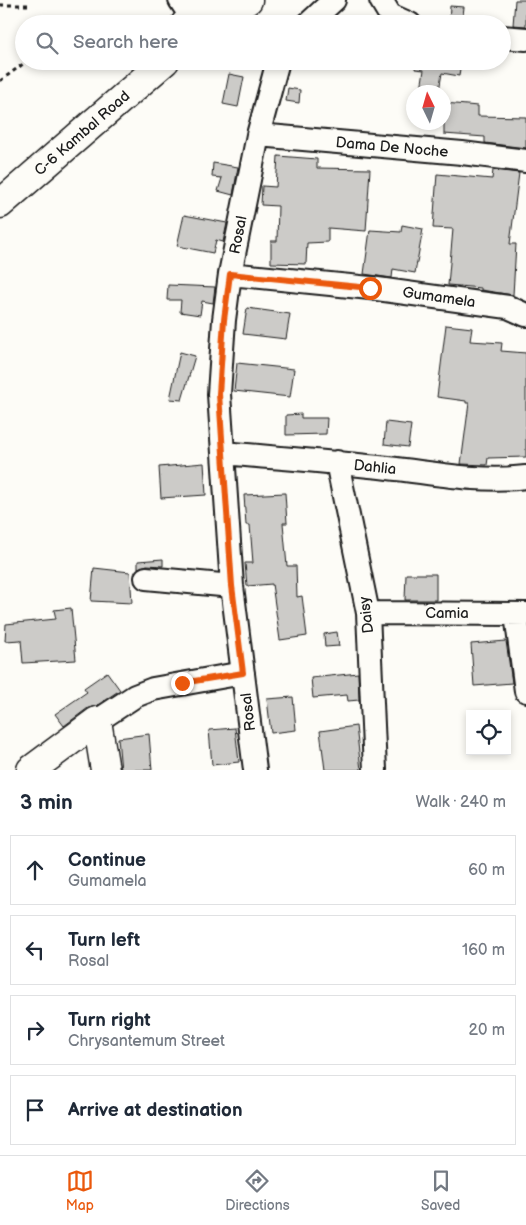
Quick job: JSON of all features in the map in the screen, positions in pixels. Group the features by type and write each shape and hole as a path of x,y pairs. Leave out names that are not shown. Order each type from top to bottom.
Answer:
{"main road":[{"path":"194,15 216,0"},
{"path":"196,15 248,0"},
{"name":"C-6 Kambal Road","path":"0,183 130,70"},
{"name":"C-6 Kambal Road","path":"0,204 155,70"},
{"path":"31,770 97,721 105,770"}],"street":[{"path":"318,15 334,0"},
{"path":"380,0 390,15"},
{"path":"511,38 526,39"},
{"name":"Rosal","path":"255,770 232,586 219,394 224,320 230,274 258,135 276,70"},
{"name":"Dama De Noche","path":"258,135 462,153 526,161"},
{"name":"Gumamela","path":"230,274 370,288 508,307 526,316"},
{"name":"Dahlia","path":"224,453 338,462 461,477 506,480 526,477"},
{"name":"Daisy","path":"338,462 368,613 375,770"},
{"path":"146,578 232,586"},
{"name":"Camia","path":"368,613 521,614"},
{"path":"521,614 526,691"},
{"path":"97,721 135,696 153,689 243,673"}],"path":[{"path":"0,6 32,5"},
{"path":"0,81 15,70"}],"building":[{"path":"515,0 526,0 526,26 513,25"},
{"path":"450,6 464,7 463,15 450,15"},
{"path":"424,70 460,70 459,76 442,73 440,85 422,85"},
{"path":"229,74 244,77 238,107 223,104"},
{"path":"288,88 300,90 299,103 286,101"},
{"path":"451,104 478,106 478,116 526,117 526,148 485,143 485,137 444,134 444,130 451,130"},
{"path":"278,156 317,159 317,168 370,169 366,231 328,228 328,242 307,243 306,264 271,263 271,241 277,241 278,206 261,205 262,186 276,187"},
{"path":"213,163 238,167 233,195 218,191 222,178 212,177"},
{"path":"493,170 519,173 510,244 516,244 513,295 481,290 481,288 448,285 453,229 433,228 437,174 492,179"},
{"path":"184,215 227,223 223,242 216,240 213,253 177,246"},
{"path":"402,225 423,229 415,273 393,269 392,278 364,274 370,230 401,232"},
{"path":"168,285 215,287 213,303 202,301 200,315 180,312 181,300 167,300"},
{"path":"247,308 290,314 286,339 243,334"},
{"path":"446,325 472,328 470,341 502,343 501,351 526,353 526,457 488,458 487,465 461,464 469,403 437,397"},
{"path":"180,352 195,356 182,400 170,399"},
{"path":"237,363 294,369 290,397 234,391"},
{"path":"301,414 301,418 327,418 326,434 286,435 286,415"},
{"path":"386,422 411,425 408,447 384,444"},
{"path":"204,463 206,495 161,498 159,467"},
{"path":"285,493 287,523 283,523 287,566 296,566 297,597 302,596 307,636 280,640 272,584 247,586 245,563 253,563 250,525 246,525 244,495"},
{"path":"163,559 163,566 147,565 138,568 138,561"},
{"path":"94,568 130,572 132,603 91,601"},
{"path":"406,574 436,574 436,600 405,600"},
{"path":"71,608 76,660 23,663 21,640 5,641 6,624 56,619 54,610"},
{"path":"337,632 339,646 325,647 324,634"},
{"path":"506,641 512,683 474,686 471,644"},
{"path":"107,672 120,690 96,706 88,708 64,726 55,714 87,692 84,688"},
{"path":"358,673 359,700 348,701 347,695 313,698 311,678"},
{"path":"293,697 296,730 271,733 267,699"},
{"path":"356,726 361,770 325,770 320,731"},
{"path":"235,728 239,762 212,765 209,730"},
{"path":"149,734 152,770 121,770 118,738"}],"route":[{"path":"182,683 243,673 232,586 219,394 224,320 230,274 370,288"}]}
